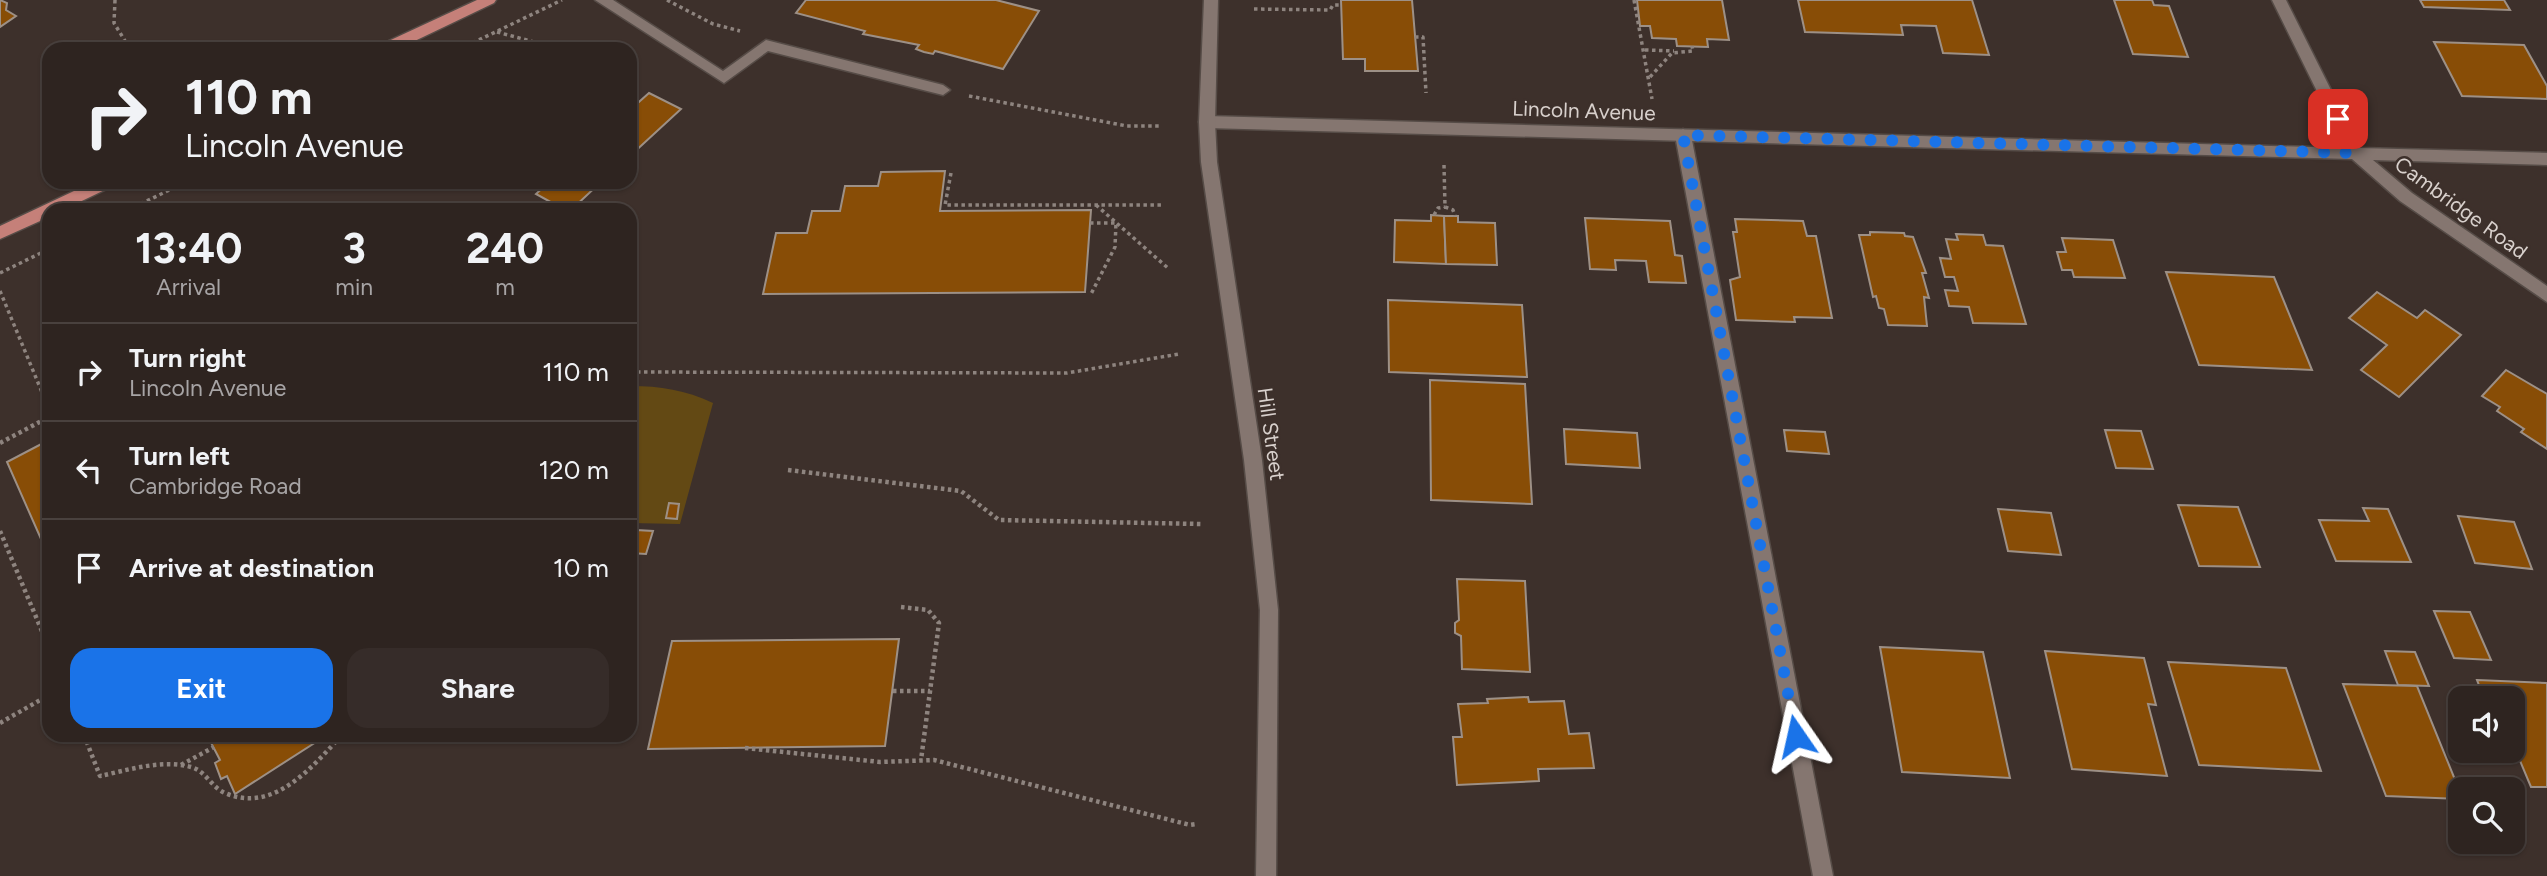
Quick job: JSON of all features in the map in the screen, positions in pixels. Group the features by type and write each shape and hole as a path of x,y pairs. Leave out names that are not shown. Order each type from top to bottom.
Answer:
{"main road":[{"path":"400,42 489,0"},
{"path":"63,203 92,189"},
{"path":"0,233 42,213"}],"street":[{"path":"602,0 724,78 766,45 943,90"},
{"name":"Hill Street","path":"1211,0 1207,122 1209,162 1253,460 1269,610 1266,876"},
{"name":"Cambridge Road","path":"2279,0 2355,153 2406,197 2547,295"},
{"name":"Lincoln Avenue","path":"1207,122 2547,159"},
{"path":"1683,135 1823,876"}],"path":[{"path":"115,0 114,23 126,42"},
{"path":"475,42 562,0"},
{"path":"1634,0 1637,25 1646,50 1652,99"},
{"path":"1254,9 1330,10 1334,5 1342,5"},
{"path":"496,32 534,42"},
{"path":"1415,37 1423,37 1426,93"},
{"path":"1646,50 1693,51 1692,46"},
{"path":"1649,77 1665,58 1678,51"},
{"path":"1444,165 1445,207"},
{"path":"951,173 945,205 1163,205"},
{"path":"142,203 172,189"},
{"path":"1095,205 1169,269"},
{"path":"1434,215 1438,208 1445,207 1453,210 1455,216"},
{"path":"1090,223 1116,223"},
{"path":"1090,296 1115,247 1116,223"},
{"path":"0,272 42,252"},
{"path":"0,291 42,392"},
{"path":"637,372 1068,373 1179,355"},
{"path":"0,443 42,421"},
{"path":"788,470 961,491 999,520 1201,524"},
{"path":"0,531 42,631"},
{"path":"901,607 923,608 936,616 939,623 921,760"},
{"path":"893,691 930,691"},
{"path":"0,723 42,699"},
{"path":"87,742 100,776 181,766 214,747"},
{"path":"181,766 206,774 222,792 235,797 258,798 296,782 335,742"},
{"path":"745,748 880,762 934,760 1190,825 1197,824"}],"shaded area":[{"path":"637,386 673,390 713,403 680,524 637,523"}],"building":[{"path":"0,0 7,3 6,10 16,16 0,27"},
{"path":"806,0 996,0 1039,11 1003,69 935,51 933,54 924,52 916,49 919,45 863,34 865,31 796,13"},
{"path":"1341,0 1412,0 1418,71 1365,71 1365,59 1343,59"},
{"path":"1637,0 1722,0 1729,40 1707,39 1708,47 1677,46 1676,39 1652,38 1650,26 1640,26"},
{"path":"1798,0 1972,0 1989,55 1943,53 1936,26 1901,25 1903,35 1805,32"},
{"path":"2114,0 2152,0 2154,5 2169,6 2188,57 2133,54"},
{"path":"2420,0 2504,0 2510,10 2424,7"},
{"path":"2434,42 2524,45 2547,86 2547,99 2462,96"},
{"path":"649,93 681,109 637,150 637,104"},
{"path":"945,171 940,211 1091,210 1085,292 763,294 776,233 807,233 812,211 840,211 845,186 878,186 881,172"},
{"path":"541,189 594,189 578,203 552,203 536,194"},
{"path":"1431,215 1444,216 1446,264 1394,262 1395,220 1431,221"},
{"path":"1444,216 1458,216 1458,222 1495,223 1497,265 1446,264"},
{"path":"1585,218 1670,221 1675,255 1682,256 1686,283 1649,282 1646,261 1615,260 1616,270 1590,269"},
{"path":"1735,219 1803,221 1807,236 1816,236 1832,318 1794,317 1795,322 1736,320 1730,280 1740,277 1733,232 1737,232"},
{"path":"1870,232 1904,233 1905,236 1913,237 1926,273 1922,273 1929,298 1924,297 1927,326 1888,325 1884,309 1879,308 1876,296 1873,297 1859,235 1870,235"},
{"path":"1956,234 1983,235 1986,245 2003,246 2026,324 1973,323 1969,307 1949,306 1945,290 1958,291 1954,277 1945,277 1940,258 1951,259 1946,239 1958,240"},
{"path":"2062,238 2113,240 2125,278 2074,277 2072,270 2062,270 2057,252 2066,252"},
{"path":"2166,272 2274,277 2312,370 2199,365"},
{"path":"2377,292 2417,318 2425,310 2461,335 2399,397 2361,370 2387,345 2349,318"},
{"path":"1388,300 1522,305 1527,377 1389,372"},
{"path":"2506,370 2547,394 2547,449 2521,432 2524,429 2497,411 2500,407 2482,396"},
{"path":"1430,380 1525,384 1532,504 1431,500"},
{"path":"1564,429 1637,433 1640,468 1566,464"},
{"path":"1784,430 1825,432 1829,454 1787,451"},
{"path":"2105,430 2141,431 2153,469 2116,468"},
{"path":"42,444 42,541 7,462"},
{"path":"669,503 679,504 677,519 666,518"},
{"path":"2178,505 2238,507 2260,567 2199,566"},
{"path":"2363,508 2388,509 2411,562 2336,561 2319,520 2369,521"},
{"path":"1998,509 2051,513 2061,555 2008,551"},
{"path":"2458,516 2514,522 2532,569 2475,563"},
{"path":"637,530 653,531 646,554 637,553"},
{"path":"1457,579 1525,581 1530,672 1462,669 1461,636 1455,633 1455,623 1459,620"},
{"path":"2434,611 2470,612 2491,660 2454,658"},
{"path":"899,639 885,746 648,749 672,641"},
{"path":"1880,647 1983,652 2010,778 1902,772"},
{"path":"2045,651 2144,658 2156,705 2148,704 2167,776 2072,769"},
{"path":"2385,651 2415,652 2429,686 2398,685"},
{"path":"2168,662 2286,668 2321,771 2199,765"},
{"path":"2477,680 2547,683 2547,787 2531,787 2521,763 2525,763 2525,686 2479,686"},
{"path":"2343,684 2417,686 2454,777 2448,777 2448,799 2386,796"},
{"path":"1528,697 1529,702 1564,701 1569,734 1589,733 1594,768 1538,769 1539,781 1457,785 1453,737 1462,737 1458,704"},
{"path":"211,742 316,742 235,794 227,776 221,779 215,763 220,760"}],"route":[{"path":"1796,736 1683,135 2355,153 2338,119"}]}
